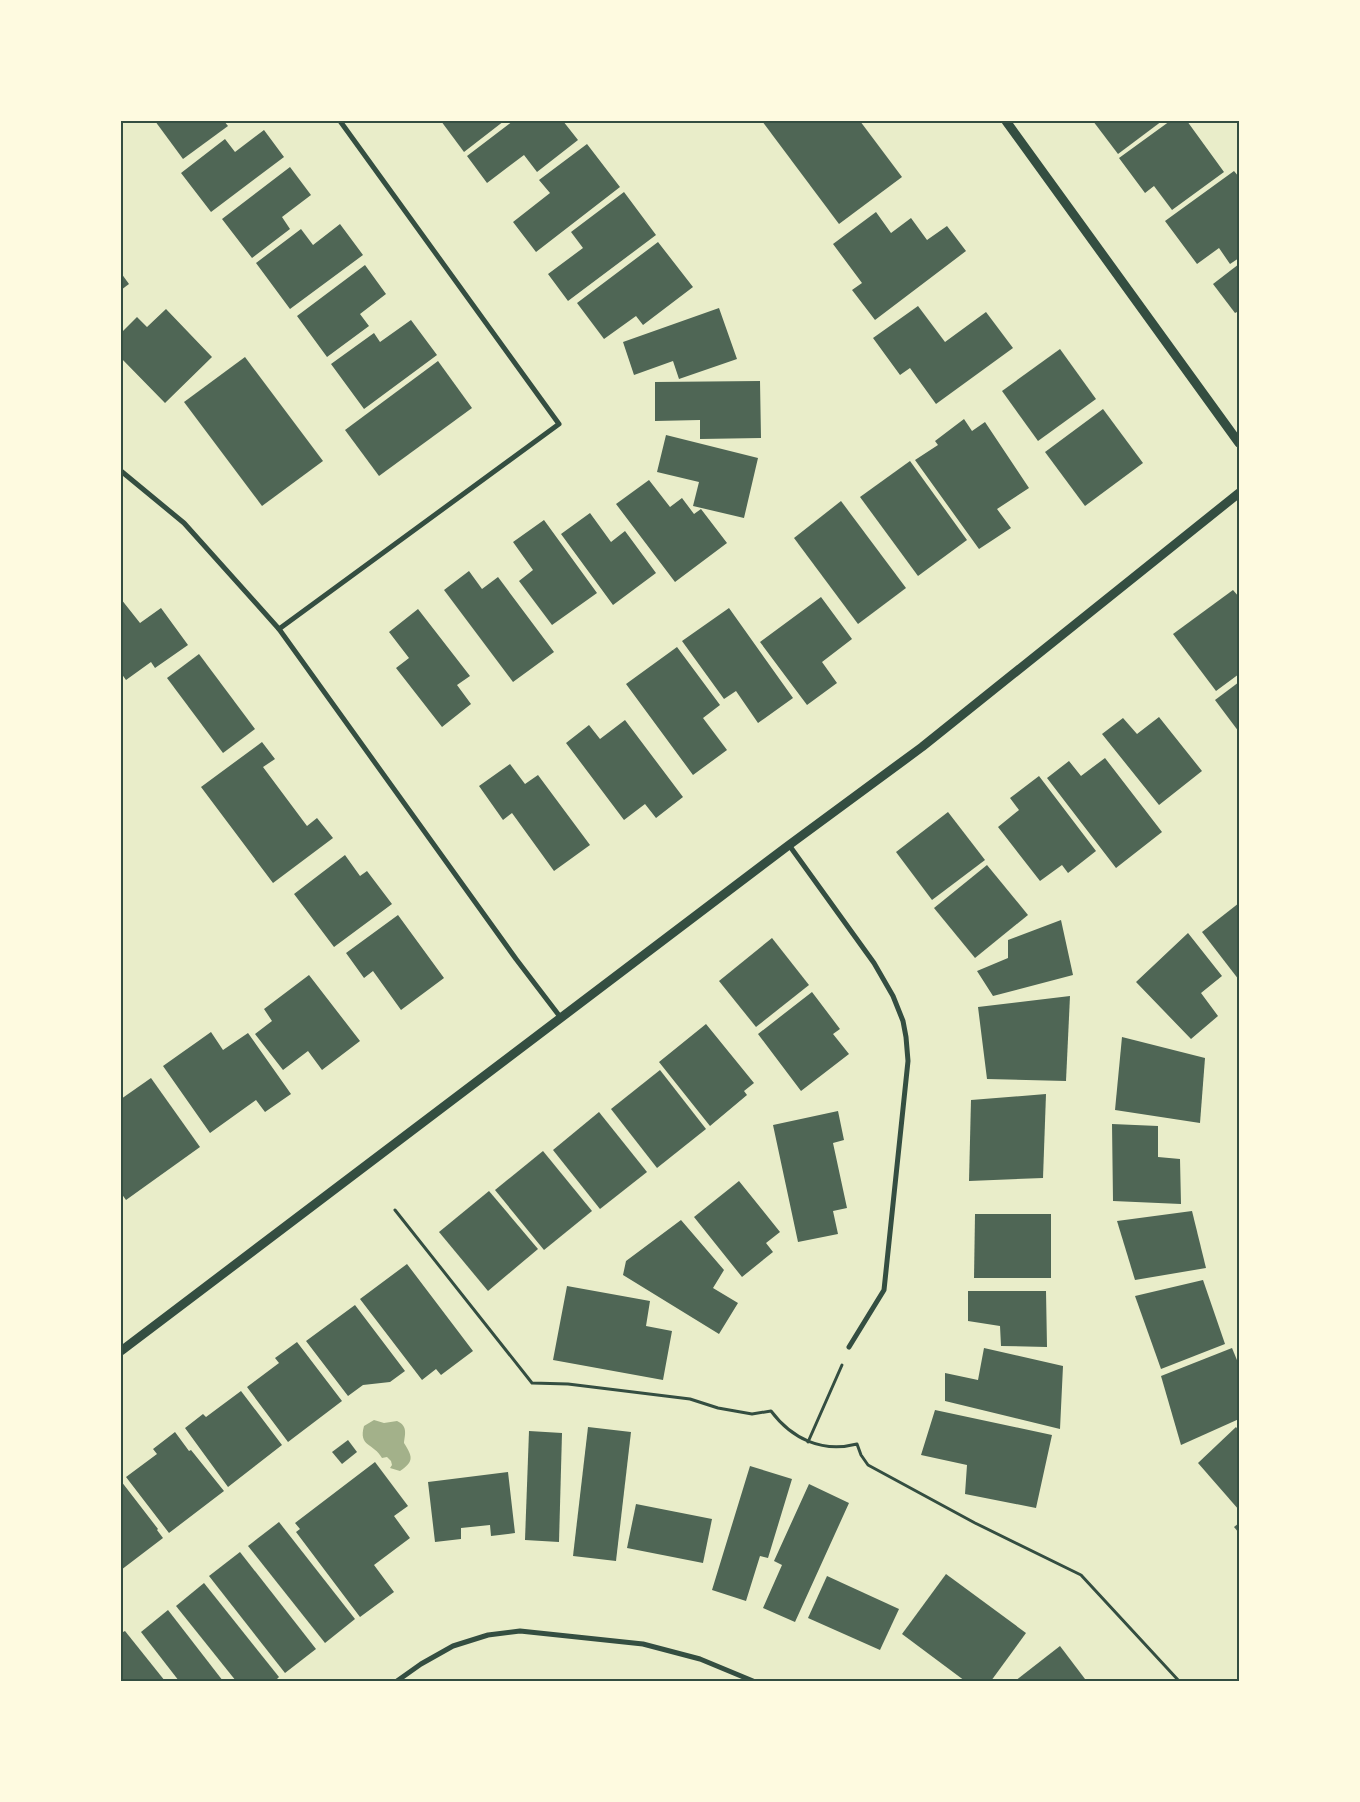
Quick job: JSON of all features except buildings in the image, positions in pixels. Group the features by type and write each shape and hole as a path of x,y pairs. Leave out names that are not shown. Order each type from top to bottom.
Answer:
{"street":[{"path":"280,629 559,424 340,121"},
{"path":"1006,121 1239,443"},
{"path":"121,471 184,522 280,629 516,959 561,1018"},
{"path":"121,1351 789,845 922,747 1239,493"},
{"path":"789,845 874,963 894,996 903,1021 906,1037 908,1062 884,1290 849,1347"},
{"path":"397,1681 454,1646 488,1635 520,1631 643,1644 700,1659 753,1681"}],"path":[{"path":"395,1210 532,1383 568,1384 690,1399 718,1408 752,1414 771,1411 788,1430 808,1442 831,1447 845,1447 857,1444 861,1455 868,1465 975,1523 1081,1574 1179,1681"},
{"path":"808,1442 849,1347"}],"shaded area":[{"path":"374,1420 384,1423 397,1421 403,1425 405,1433 404,1443 411,1458 408,1464 400,1471 390,1468 392,1465 391,1461 387,1457 382,1458 363,1438 364,1426"}]}
